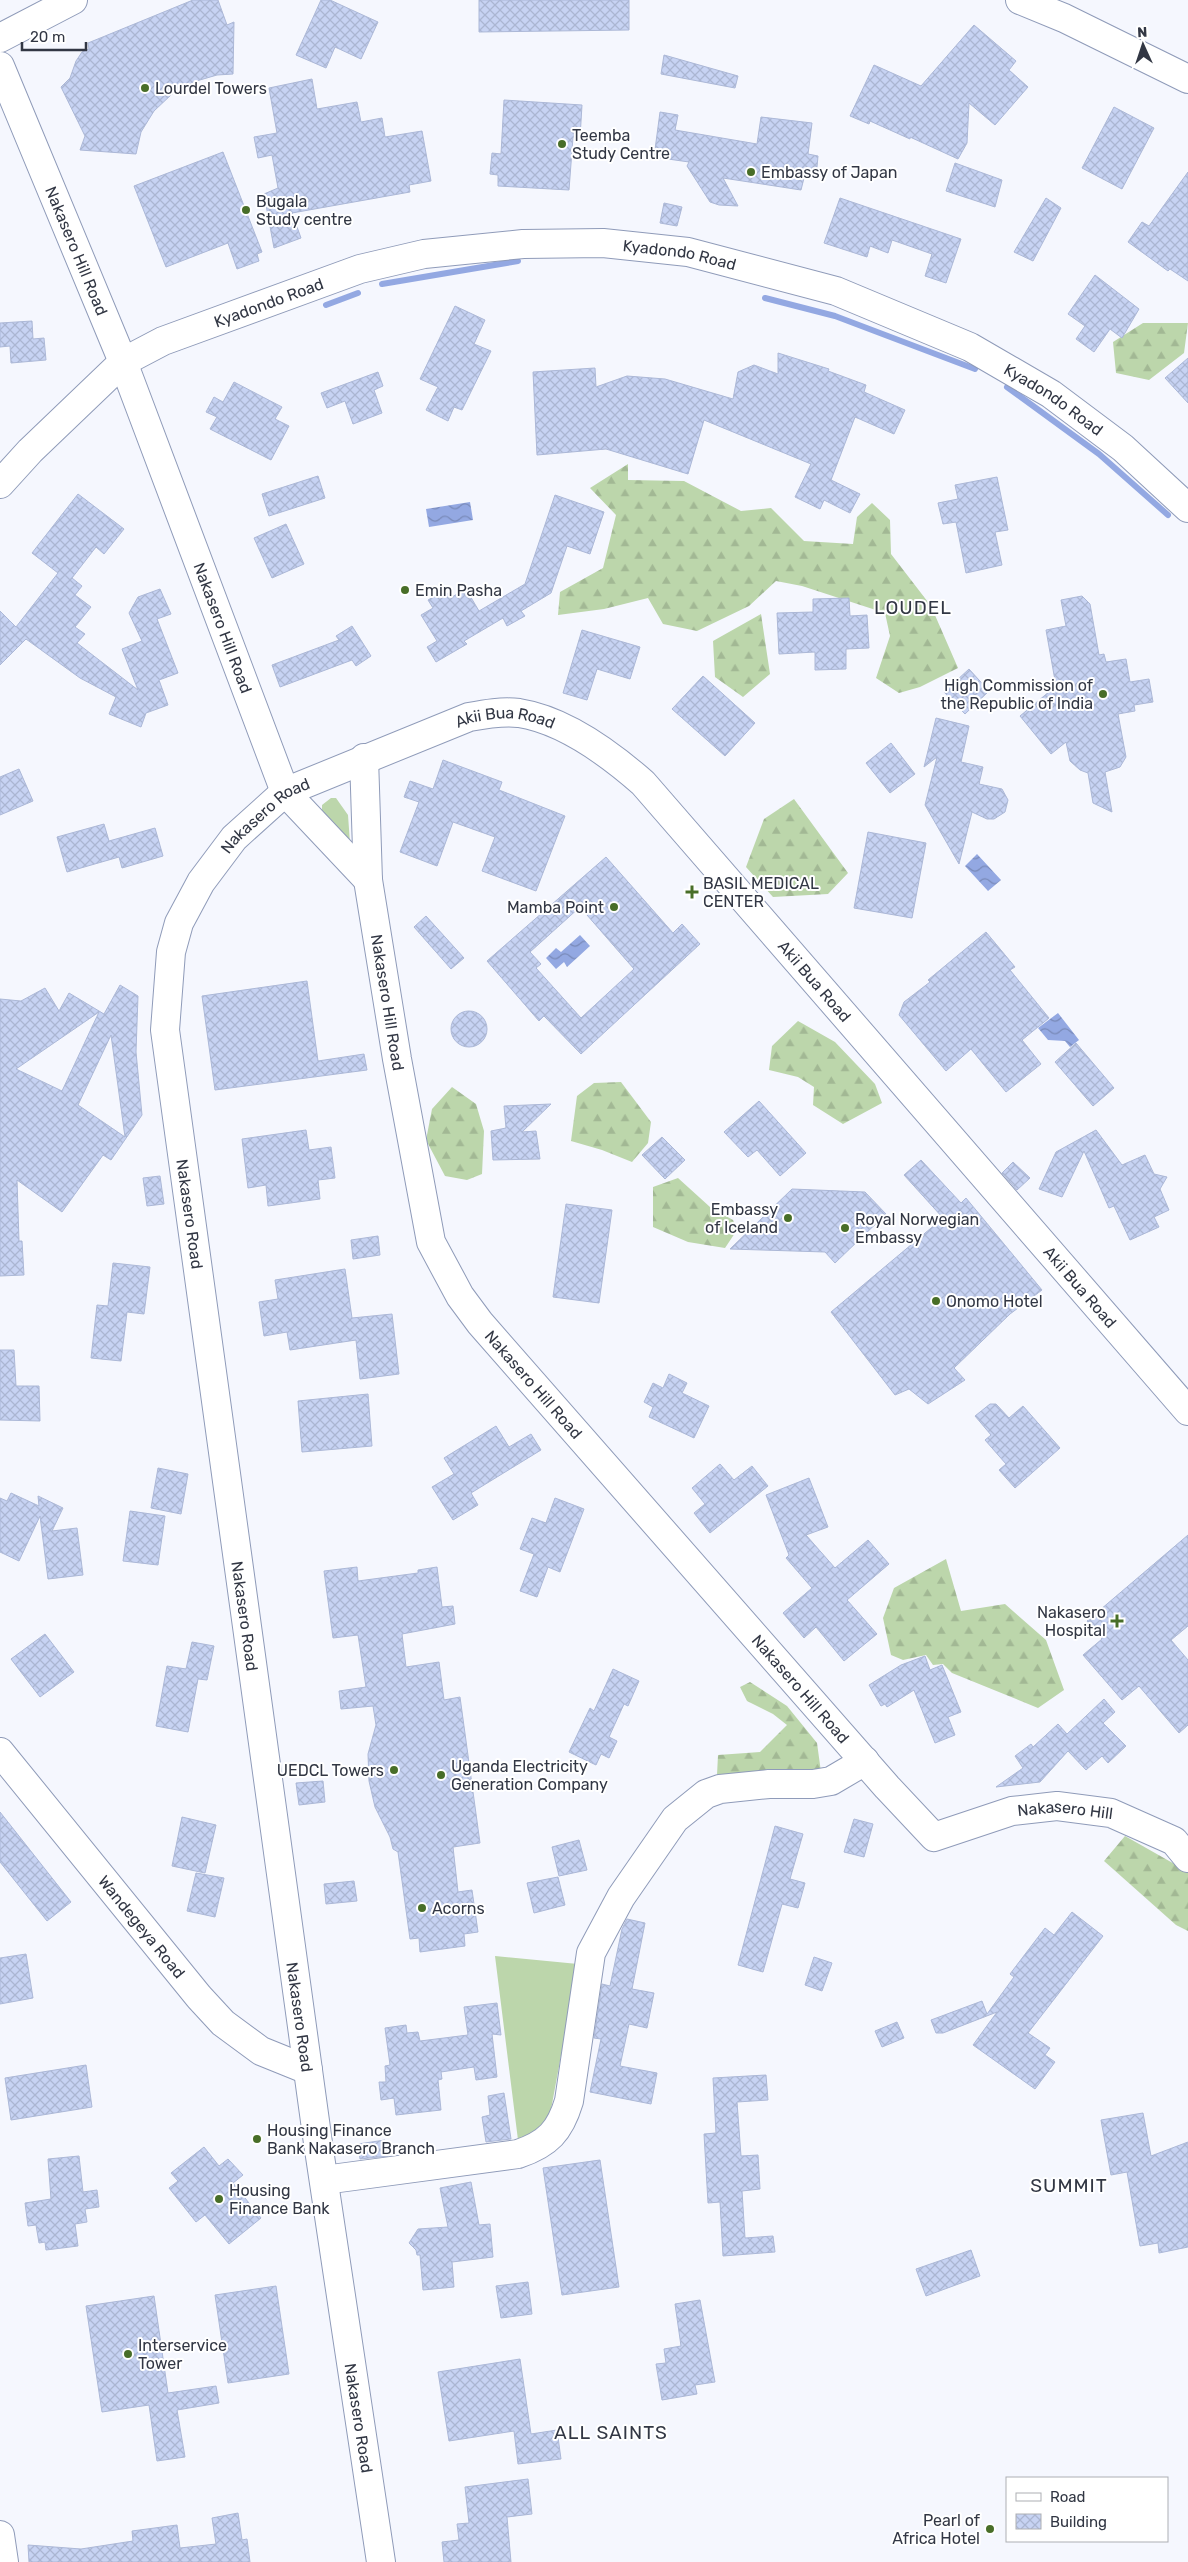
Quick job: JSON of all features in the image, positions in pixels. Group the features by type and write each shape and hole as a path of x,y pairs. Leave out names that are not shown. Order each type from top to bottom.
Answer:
{"street":[{"path":"0,38 73,0"},
{"path":"1020,0 1064,18 1188,79"},
{"name":"Nakasero Hill Road","path":"0,66 123,362 284,792 368,880 397,1059 431,1242 444,1268 460,1296 480,1323 934,1837"},
{"name":"Kyadondo Road","path":"0,484 30,450 123,362 163,341 360,269 439,251 523,244 603,243 688,252 836,291 970,347 1051,394 1123,448 1188,508"},
{"name":"Akii Bua Road","path":"364,758 469,716 494,713 520,714 547,722 582,738 615,759 649,791 1188,1411"},
{"path":"364,758 368,880"},
{"name":"Nakasero Road","path":"364,758 284,792 234,838 201,882 179,923 171,952 165,1030 308,2070 381,2562"},
{"name":"Wandegeya Road","path":"0,1752 222,2023 261,2051 308,2070"},
{"path":"324,2180 518,2154 540,2146 553,2134 564,2118 569,2101 591,1953 621,1897 675,1819 706,1794 720,1789 769,1784 813,1784 831,1781 865,1761"},
{"name":"Nakasero Hill","path":"934,1837 1012,1811 1057,1806 1111,1813 1174,1841 1188,1858"},
{"path":"0,2535 4,2562"}],"green space":[{"path":"1143,323 1188,323 1184,353 1149,380 1116,373 1113,342"},
{"path":"628,464 628,480 684,481 741,511 771,508 804,541 853,544 857,517 872,503 890,520 891,554 931,606 958,668 920,687 899,693 876,678 890,636 885,613 802,586 776,581 749,606 697,631 663,624 648,598 604,609 558,615 560,592 603,568 616,515 590,488"},
{"path":"761,614 770,674 743,697 715,677 713,641"},
{"path":"331,798 336,798 348,815 350,843 322,818 322,805"},
{"path":"794,799 848,873 828,894 773,897 746,867 764,819"},
{"path":"798,1021 835,1042 875,1084 882,1103 843,1124 813,1105 814,1087 798,1077 769,1070 772,1046"},
{"path":"621,1082 651,1122 648,1143 632,1162 602,1150 571,1141 577,1096 594,1083"},
{"path":"452,1087 476,1104 484,1131 482,1174 467,1180 445,1176 426,1140 432,1109"},
{"path":"678,1178 710,1207 733,1220 737,1230 725,1248 688,1242 653,1227 653,1187"},
{"path":"946,1559 961,1611 1005,1604 1046,1640 1064,1690 1038,1708 952,1673 943,1664 933,1665 926,1655 903,1660 891,1655 883,1618 894,1588"},
{"path":"750,1682 787,1706 817,1743 821,1772 724,1781 717,1775 718,1755 760,1752 787,1725 773,1714 747,1701 740,1687"},
{"path":"1125,1836 1178,1866 1188,1867 1188,1931 1176,1925 1104,1861"},
{"path":"495,1956 578,1964 547,2131 519,2148"}],"water":[{"path":"470,502 473,520 429,527 426,509"},
{"path":"977,854 1001,880 988,891 965,866"},
{"path":"580,935 590,946 567,967 564,962 556,969 546,958 556,948 561,952"},
{"path":"1058,1013 1079,1040 1070,1047 1065,1041 1048,1040 1038,1028"}],"building":[{"path":"193,0 218,0 227,25 234,22 233,74 217,75 193,82 172,94 154,111 141,132 136,154 80,150 85,136 61,87 70,78 76,61 82,52 89,49 88,43"},
{"path":"321,0 330,0 378,22 361,59 335,47 326,68 296,55"},
{"path":"479,0 629,0 629,30 479,32"},
{"path":"974,25 1016,61 1009,70 1028,87 995,125 969,103 967,143 958,159 870,121 869,124 850,116 874,65 921,86"},
{"path":"664,55 738,76 735,88 661,74"},
{"path":"312,79 317,109 357,102 361,122 382,118 385,137 422,131 431,181 409,185 410,192 292,213 301,238 274,248 264,194 278,188 272,155 258,158 254,137 277,133 269,88"},
{"name":"Teemba Study Centre","path":"504,100 582,105 580,138 573,137 569,190 498,186 498,175 490,174 492,153 501,154"},
{"path":"1114,107 1154,128 1122,189 1082,168"},
{"path":"660,112 678,115 675,130 757,144 761,117 812,123 808,154 818,156 816,178 804,178 801,190 723,178 738,206 719,205 710,202 687,166 689,162 654,157"},
{"name":"Bugala Study centre","path":"223,152 262,252 257,254 259,261 237,269 228,243 166,267 134,186"},
{"path":"955,163 1002,180 995,207 946,191"},
{"path":"1188,172 1188,281 1170,269 1168,271 1128,242 1142,222 1149,226"},
{"path":"840,198 961,239 946,283 925,276 932,254 892,240 888,253 870,246 867,257 824,243"},
{"path":"1046,198 1061,208 1033,261 1014,252"},
{"path":"664,203 682,207 677,226 660,223"},
{"path":"1095,275 1139,309 1122,338 1110,329 1094,352 1076,339 1085,326 1068,314"},
{"path":"455,306 485,320 474,344 491,351 462,410 454,407 448,421 426,410 438,387 420,379"},
{"path":"32,321 33,339 44,338 46,360 11,363 10,346 0,347 0,323"},
{"path":"778,353 829,369 828,371 866,385 864,392 905,410 894,434 855,417 831,480 860,494 850,513 824,500 820,509 795,497 811,464 704,420 688,474 606,449 537,455 533,372 595,368 596,387 627,376 665,379 733,399 738,372 754,365 778,374"},
{"path":"1188,358 1188,403 1165,378"},
{"path":"378,372 383,386 374,390 382,413 353,424 345,401 327,408 321,393"},
{"path":"234,382 282,407 275,419 289,426 271,460 210,429 217,417 206,412 214,397 223,402"},
{"path":"318,476 325,498 269,516 262,494"},
{"path":"997,477 1008,530 995,532 1002,565 966,573 956,522 943,524 938,503 958,499 955,485"},
{"path":"78,494 124,529 104,554 96,547 72,578 82,586 75,595 91,607 75,627 85,634 77,643 138,690 122,649 142,641 129,613 138,597 160,589 171,614 157,619 178,673 159,680 168,705 146,713 141,727 109,714 116,697 80,678 26,639 0,665 0,611 16,627 58,573 32,553"},
{"path":"555,495 604,512 590,554 567,546 551,593 521,611 525,616 507,626 503,618 464,641 467,644 436,662 427,647 437,641 421,615 433,608 428,600 445,590 450,598 466,589 479,611 525,584"},
{"path":"286,524 304,564 272,578 254,538"},
{"path":"1082,596 1090,604 1099,655 1104,654 1106,662 1126,659 1130,682 1149,679 1153,702 1134,705 1135,711 1118,714 1126,757 1120,767 1105,772 1112,812 1093,803 1088,773 1080,770 1070,761 1066,742 1051,754 1020,716 1056,686 1046,630 1066,626 1061,600"},
{"path":"849,598 850,616 867,615 869,648 846,649 846,669 815,670 815,652 779,654 777,613 813,612 813,599"},
{"path":"352,626 371,656 356,666 352,660 280,687 272,665 339,640 336,636"},
{"path":"582,630 640,647 630,679 597,669 587,700 563,693"},
{"path":"969,669 989,691 965,714 944,692"},
{"path":"703,676 755,723 725,756 672,709"},
{"path":"936,718 969,726 961,762 983,767 979,784 1002,789 1008,800 1005,812 994,819 987,819 972,812 959,864 925,805 937,757 924,767"},
{"path":"891,743 915,774 890,793 866,763"},
{"path":"443,760 502,782 499,790 565,816 536,891 482,871 495,837 453,822 437,866 400,852 419,802 404,797 410,781 433,789"},
{"path":"19,769 33,801 0,815 0,777"},
{"path":"104,824 109,841 155,828 163,856 122,868 119,857 67,872 57,837"},
{"path":"868,832 926,843 912,918 854,908"},
{"path":"606,857 673,933 682,924 700,944 581,1054 544,1016 539,1021 487,961","holes":["580,907 634,969 581,1018 536,968 541,964 530,952"]},
{"path":"426,916 464,958 451,969 414,927"},
{"path":"986,932 1015,967 1010,970 1049,1018 1022,1040 1041,1064 1006,1092 971,1049 946,1071 899,1015 904,1002 930,982 928,980"},
{"path":"307,981 318,1061 364,1054 367,1070 215,1090 202,996"},
{"path":"120,985 138,996 136,1052 142,1115 111,1160 103,1155 62,1212 17,1180 19,1241 22,1241 24,1275 0,1276 0,999 21,1001 45,988 59,1011 69,993 104,1014","holes":["99,1012 62,1091 16,1069","111,1035 125,1137 78,1105"]},
{"path":"469,1011 482,1016 487,1029 482,1042 469,1047 456,1042 451,1029 456,1016"},
{"path":"1076,1043 1114,1088 1093,1106 1055,1062"},
{"path":"759,1101 806,1153 780,1176 757,1150 748,1157 724,1132"},
{"path":"551,1104 522,1132 536,1131 540,1159 493,1160 491,1131 506,1128 504,1106"},
{"path":"306,1130 309,1150 331,1147 335,1178 318,1180 320,1199 268,1206 266,1185 248,1188 242,1139"},
{"path":"1096,1130 1122,1165 1145,1155 1154,1174 1167,1177 1160,1189 1169,1210 1154,1217 1159,1227 1130,1240 1114,1206 1109,1208 1084,1151 1062,1197 1039,1189 1056,1152"},
{"path":"662,1137 685,1160 665,1179 642,1155"},
{"name":"Onomo Hotel","path":"921,1160 961,1203 966,1198 1042,1290 1010,1314 954,1368 965,1380 928,1404 909,1389 895,1395 831,1312 943,1218 904,1175"},
{"path":"1013,1162 1030,1178 1017,1190 1002,1173"},
{"path":"160,1176 164,1204 147,1206 143,1178"},
{"path":"792,1189 865,1192 886,1214 835,1263 825,1252 730,1249"},
{"path":"566,1204 612,1210 599,1303 553,1297"},
{"path":"378,1236 380,1255 353,1259 351,1240"},
{"path":"113,1263 150,1267 144,1314 127,1312 121,1361 91,1358 97,1305 108,1306"},
{"path":"345,1269 352,1318 392,1314 399,1374 360,1379 356,1340 290,1350 287,1332 264,1336 259,1302 278,1299 275,1280"},
{"path":"0,1350 14,1350 16,1386 39,1386 40,1421 0,1420"},
{"path":"669,1374 687,1383 682,1393 709,1406 694,1438 649,1417 653,1407 644,1402 653,1383 663,1388"},
{"path":"368,1394 372,1446 302,1452 298,1401"},
{"path":"990,1404 996,1404 1009,1418 1023,1406 1060,1448 1015,1488 999,1470 1006,1464 985,1440 991,1435 975,1416"},
{"path":"496,1426 509,1447 531,1434 541,1450 471,1493 478,1505 453,1520 432,1487 454,1474 444,1458"},
{"path":"720,1464 734,1480 752,1466 768,1486 710,1533 694,1513 705,1504 692,1488"},
{"path":"158,1468 188,1474 181,1514 151,1508"},
{"path":"809,1478 828,1527 806,1535 835,1568 868,1540 889,1564 847,1600 877,1634 844,1661 816,1627 804,1638 783,1613 812,1588 786,1558 789,1555 766,1495"},
{"path":"11,1493 39,1506 38,1496 63,1508 52,1531 77,1528 83,1575 48,1579 40,1516 19,1561 0,1552 0,1498 7,1501"},
{"path":"555,1498 584,1509 560,1572 548,1567 537,1597 520,1591 534,1554 520,1549 532,1518 546,1523"},
{"path":"130,1511 165,1516 158,1565 123,1561"},
{"path":"1188,1535 1188,1626 1171,1640 1188,1660 1188,1725 1179,1733 1139,1686 1122,1700 1083,1655 1102,1639 1087,1621"},
{"path":"357,1567 358,1581 418,1573 418,1570 437,1567 442,1607 453,1606 455,1624 402,1634 406,1667 439,1662 444,1700 460,1697 480,1843 453,1847 458,1892 472,1890 478,1932 464,1934 465,1946 420,1952 419,1938 410,1939 398,1852 393,1849 390,1837 375,1807 369,1781 368,1754 376,1725 373,1706 341,1709 339,1691 366,1687 358,1635 333,1638 324,1571"},
{"path":"45,1634 74,1672 40,1697 11,1659"},
{"path":"192,1642 214,1646 207,1680 198,1679 188,1732 156,1726 167,1666 186,1669"},
{"path":"925,1656 930,1670 942,1665 961,1712 948,1717 955,1735 935,1743 914,1690 887,1707 885,1704 881,1706 869,1685 901,1665"},
{"path":"613,1669 639,1681 628,1706 624,1704 609,1737 617,1741 609,1758 601,1754 596,1765 569,1752 590,1708 594,1711"},
{"path":"1104,1699 1115,1712 1103,1723 1126,1746 1108,1763 1102,1756 1086,1770 1068,1751 1040,1782 996,1787 1023,1768 1015,1756 1031,1744 1033,1747 1058,1724 1067,1734"},
{"path":"323,1781 325,1802 299,1805 296,1783"},
{"path":"0,1812 71,1902 47,1921 0,1862"},
{"path":"182,1817 216,1825 205,1873 172,1866"},
{"path":"854,1819 873,1824 864,1857 844,1852"},
{"path":"775,1826 803,1834 790,1879 805,1883 798,1908 782,1904 763,1972 738,1965"},
{"path":"579,1840 587,1870 559,1876 552,1847"},
{"path":"196,1873 224,1878 215,1917 187,1911"},
{"path":"558,1877 565,1905 534,1913 527,1883"},
{"path":"354,1881 357,1901 326,1904 324,1884"},
{"path":"1072,1912 1103,1936 1028,2033 1050,2048 1045,2055 1055,2062 1035,2089 973,2045 997,2012 943,2033 936,2033 931,2020 982,2001 987,2014 1014,1977 1010,1974 1045,1928 1054,1935"},
{"path":"627,1919 645,1923 632,1989 654,1993 647,2028 629,2024 620,2066 657,2073 651,2104 590,2092 601,2039 594,2038 602,1984 610,1986 622,1929"},
{"path":"26,1954 33,1998 0,2004 0,1958"},
{"path":"814,1957 832,1963 822,1991 805,1985"},
{"path":"497,2003 501,2035 492,2034 497,2077 476,2080 474,2067 441,2072 442,2079 438,2080 441,2110 396,2115 394,2098 381,2100 379,2082 386,2082 385,2066 390,2065 385,2028 406,2025 407,2033 418,2032 420,2041 468,2035 464,2007"},
{"path":"897,2022 904,2038 882,2047 875,2031"},
{"path":"86,2065 92,2107 11,2120 5,2078"},
{"path":"766,2075 768,2100 737,2102 741,2156 758,2155 760,2189 742,2191 745,2238 773,2236 775,2252 723,2256 720,2202 708,2203 704,2134 716,2133 713,2078"},
{"path":"504,2093 511,2139 486,2142 482,2117 490,2115 488,2096"},
{"path":"1143,2113 1151,2156 1188,2142 1188,2247 1159,2253 1158,2243 1140,2246 1127,2172 1111,2175 1101,2120"},
{"path":"385,2140 388,2156 360,2159 358,2144"},
{"path":"204,2147 219,2166 228,2159 243,2175 233,2183 261,2218 229,2244 205,2215 196,2222 169,2188 178,2181 171,2173"},
{"path":"79,2156 83,2192 97,2190 99,2207 85,2209 87,2222 75,2224 78,2246 46,2250 45,2242 39,2243 36,2225 28,2226 25,2203 51,2199 48,2159"},
{"path":"600,2160 619,2287 562,2295 543,2168"},
{"path":"471,2182 479,2225 490,2224 493,2257 452,2262 454,2287 423,2290 420,2255 417,2255 416,2250 409,2243 418,2229 448,2227 440,2188"},
{"path":"971,2250 980,2276 926,2296 916,2269"},
{"path":"528,2282 532,2314 501,2318 496,2286"},
{"path":"276,2286 289,2374 228,2383 215,2295"},
{"name":"Interservice Tower","path":"154,2296 168,2393 216,2386 219,2403 177,2410 185,2457 157,2461 149,2405 102,2412 86,2306"},
{"path":"700,2300 715,2382 695,2385 697,2394 662,2400 656,2364 666,2363 664,2349 681,2346 675,2304"},
{"path":"520,2359 531,2434 557,2430 561,2459 518,2464 514,2431 449,2441 438,2372"},
{"path":"528,2479 532,2514 507,2517 511,2562 444,2562 442,2542 459,2540 457,2524 469,2523 465,2487"},
{"path":"238,2513 242,2540 247,2539 250,2562 29,2562 28,2545 81,2549 133,2541 132,2531 177,2525 180,2548 216,2544 212,2518"}],"waterway":[{"path":"382,284 518,261"},
{"path":"326,305 358,293"},
{"path":"765,298 835,316 975,369"},
{"path":"1007,387 1099,454 1168,515"}],"place":[{"name":"Lourdel Towers","path":"145,88"},
{"name":"Teemba Study Centre","path":"562,144"},
{"name":"Embassy of Japan","path":"751,172"},
{"name":"Bugala Study centre","path":"246,210"},
{"name":"Emin Pasha","path":"405,590"},
{"name":"High Commission of the Republic of India","path":"1103,694"},
{"name":"BASIL MEDICAL CENTER","path":"692,892"},
{"name":"Mamba Point","path":"614,907"},
{"name":"Embassy of Iceland","path":"788,1218"},
{"name":"Royal Norwegian Embassy","path":"845,1228"},
{"name":"Onomo Hotel","path":"936,1301"},
{"name":"Nakasero Hospital","path":"1117,1621"},
{"name":"UEDCL Towers","path":"394,1770"},
{"name":"Uganda Electricity Generation Company","path":"441,1775"},
{"name":"Acorns","path":"422,1908"},
{"name":"Housing Finance Bank Nakasero Branch","path":"257,2139"},
{"name":"Housing Finance Bank","path":"219,2199"},
{"name":"Interservice Tower","path":"128,2354"},
{"name":"Pearl of Africa Hotel","path":"990,2529"}],"district":[{"name":"LOUDEL","path":"913,607"},
{"name":"SUMMIT","path":"1069,2185"},
{"name":"ALL SAINTS","path":"611,2432"}]}
